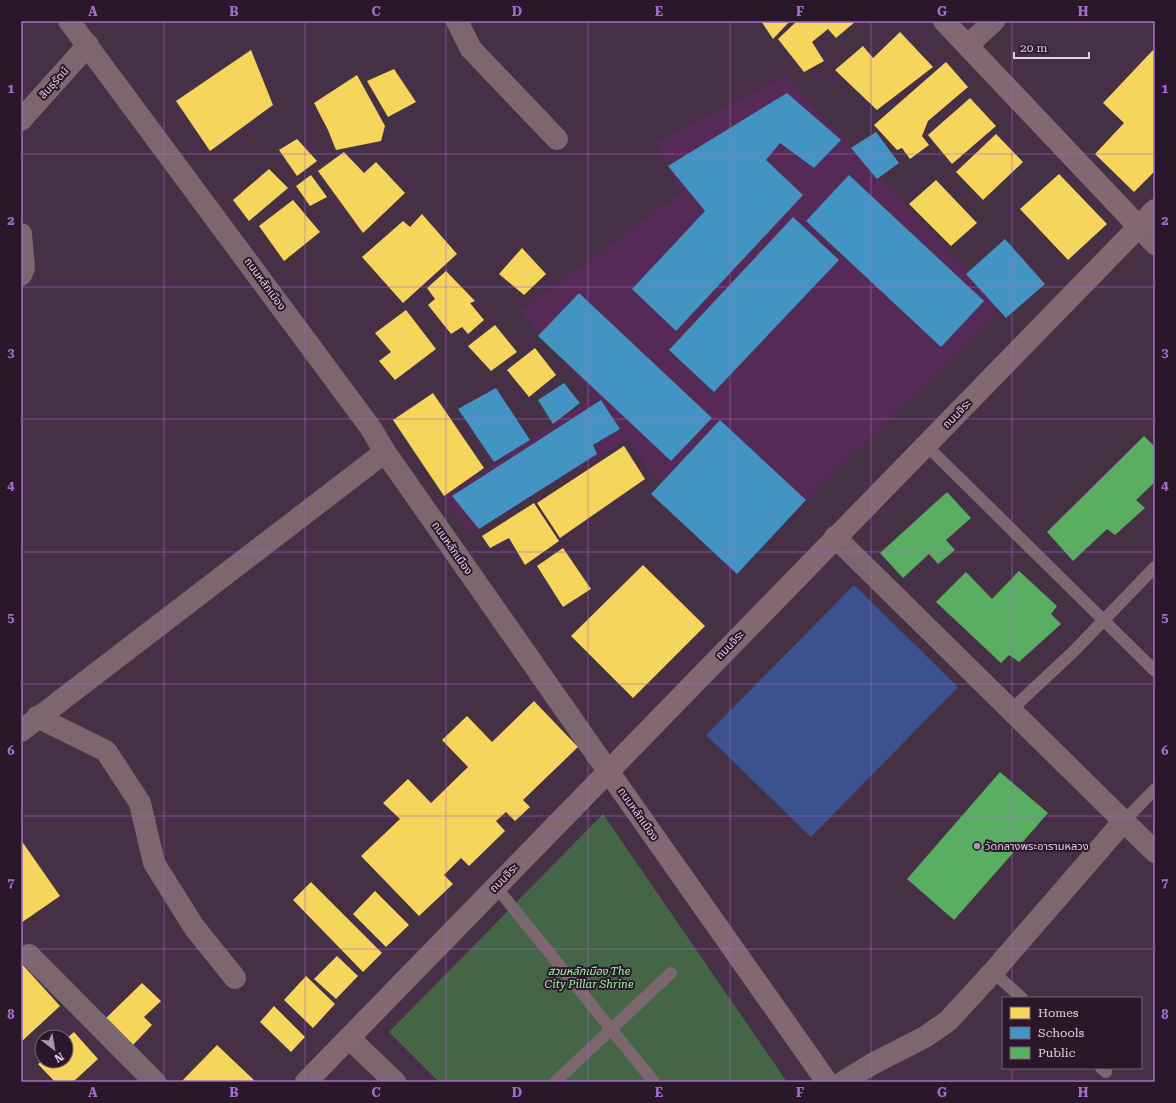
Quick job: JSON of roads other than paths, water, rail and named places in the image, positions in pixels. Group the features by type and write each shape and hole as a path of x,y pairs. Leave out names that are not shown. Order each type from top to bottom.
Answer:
{"main road":[{"path":"944,21 1138,227"},
{"name":"ถนนจิระ","path":"306,1082 1155,210"},
{"name":"ถนนหลักเมือง","path":"608,771 827,1082"}],"street":[{"name":"ถนนหลักเมือง","path":"69,21 370,427 385,452 608,771"},
{"path":"457,21 471,49 557,139"},
{"path":"968,45 994,21"},
{"name":"สินธุรัตน์","path":"21,120 88,45"},
{"path":"1138,227 1155,244"},
{"path":"21,234 24,268 21,275"},
{"path":"29,724 385,452"},
{"path":"835,537 1011,710 1122,822 1155,852"},
{"path":"29,724 106,751 140,804 154,863 194,927 235,978"},
{"path":"843,1082 872,1064 925,1037 948,1021 993,972 1122,822"},
{"path":"29,955 154,1082"},
{"path":"349,1038 395,1082"}],"lane":[{"path":"926,445 1155,671"},
{"path":"1011,710 1073,652 1155,567"},
{"path":"1122,822 1155,789"},
{"path":"496,887 654,1082"},
{"path":"993,972 1021,997"},
{"path":"555,1082 610,1028 670,973"}],"water":[{"path":"854,585 958,687 811,837 706,735"}],"place":[{"name":"วัดกลางพระอารามหลวง","path":"977,846"}],"park label":[{"name":"สวนหลักเมือง The City Pillar Shrine","path":"589,977"}]}
